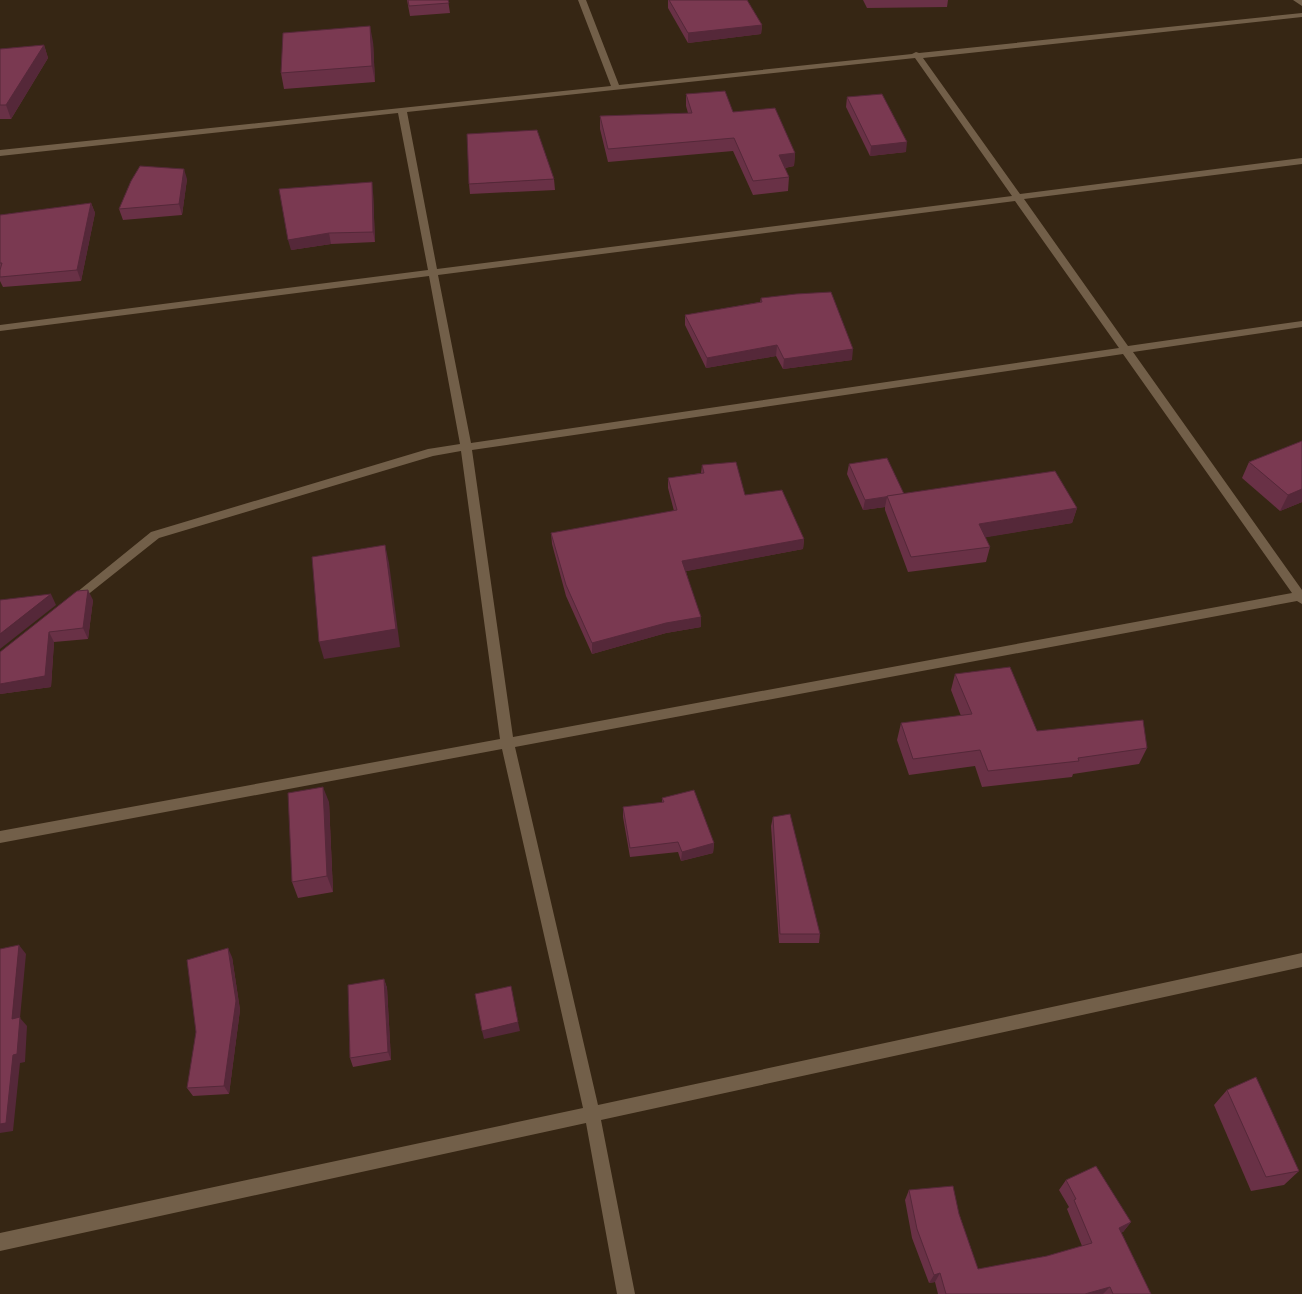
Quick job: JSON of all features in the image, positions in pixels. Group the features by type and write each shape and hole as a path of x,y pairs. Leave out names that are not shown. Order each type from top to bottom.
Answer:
{"street":[{"path":"582,0 616,87"},
{"path":"1297,0 1302,4"},
{"path":"0,153 916,54 1302,15"},
{"path":"0,837 1301,597 916,54"},
{"path":"402,110 466,447 507,742 592,1113 626,1294"},
{"path":"0,328 1302,161"},
{"path":"62,609 155,535 432,452 1302,324"},
{"path":"0,1242 1302,960"}],"building":[{"path":"408,0 448,0 449,3 409,6"},
{"path":"669,0 747,0 762,25 688,33"},
{"path":"370,26 372,66 281,73 283,33"},
{"path":"44,45 6,105 0,105 0,49"},
{"path":"725,91 733,112 775,108 795,153 779,155 789,177 753,181 734,138 608,149 600,116 692,113 686,94"},
{"path":"882,94 907,142 871,146 847,97"},
{"path":"537,130 554,179 469,184 467,134"},
{"path":"140,166 184,169 179,204 119,209 131,181"},
{"path":"372,182 373,232 329,233 288,240 279,189"},
{"path":"91,203 77,270 0,277 2,263 0,263 0,215"},
{"path":"831,292 853,349 784,359 777,345 707,358 685,315 762,302 761,298"},
{"path":"1302,441 1302,489 1288,495 1249,462"},
{"path":"887,458 904,494 865,500 849,464"},
{"path":"736,462 745,495 782,490 804,539 682,561 701,617 666,623 592,643 566,585 551,533 677,510 668,478 704,473 702,465"},
{"path":"1055,471 1077,508 979,524 990,547 911,557 887,496"},
{"path":"385,545 396,629 319,642 312,557"},
{"path":"88,590 83,628 49,632 45,676 0,684 0,652 77,591"},
{"path":"51,594 0,634 0,600"},
{"path":"1010,667 1037,731 1143,720 1147,748 1078,758 1079,761 988,771 980,750 913,759 901,723 972,714 955,674"},
{"path":"323,787 327,876 292,882 288,793"},
{"path":"694,790 714,843 682,852 678,842 630,848 623,807 664,802 662,798"},
{"path":"790,814 820,934 780,934 773,817"},
{"path":"19,945 12,1019 20,1017 17,1054 13,1055 6,1123 0,1124 0,949"},
{"path":"228,948 236,1001 224,1086 187,1088 196,1032 187,960"},
{"path":"384,979 388,1052 350,1058 348,985"},
{"path":"511,986 518,1022 482,1031 475,994"},
{"path":"1256,1077 1299,1171 1266,1177 1227,1090"},
{"path":"1096,1166 1131,1222 1119,1228 1151,1294 1113,1294 1110,1287 1085,1294 946,1294 940,1273 934,1275 917,1229 909,1190 953,1186 959,1214 978,1269 1047,1256 1092,1243 1074,1200 1076,1199 1066,1180"}]}
